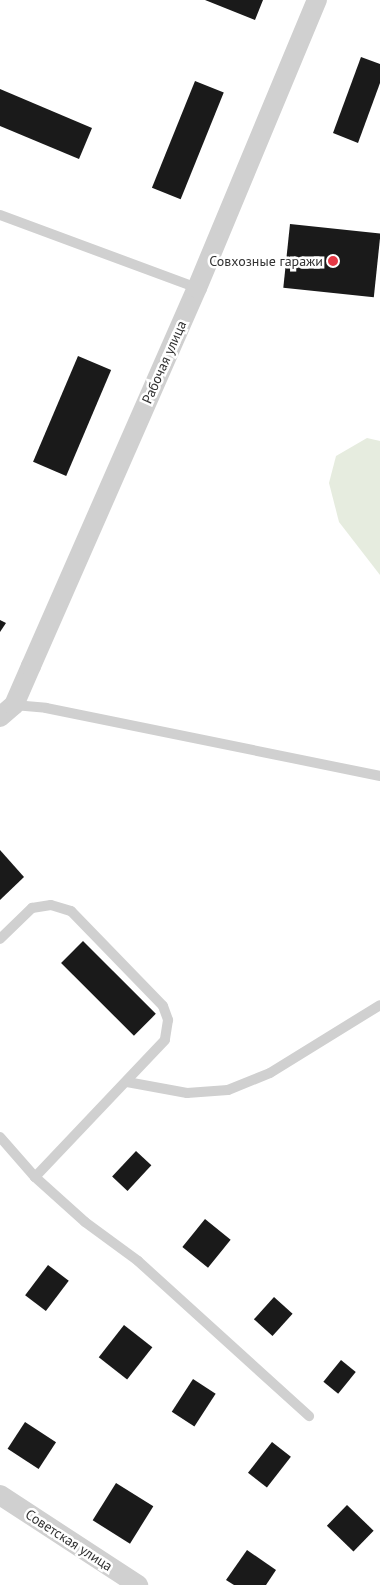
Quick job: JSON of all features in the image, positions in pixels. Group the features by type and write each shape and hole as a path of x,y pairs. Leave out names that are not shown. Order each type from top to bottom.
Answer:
{"street":[{"name":"Рабочая улица","path":"7,711 197,288 318,0"},
{"name":"Советская улица","path":"0,1495 138,1585"}],"lane":[{"path":"0,215 197,288"},
{"path":"7,711 46,708 380,776"},
{"path":"0,939 32,908 51,905 70,911 163,1006 168,1020 164,1040 127,1082 35,1177"},
{"path":"127,1082 187,1093 228,1090 270,1073 380,1005"},
{"path":"0,1137 35,1177 86,1222 138,1261 309,1416"}],"shaded area":[{"path":"367,438 380,441 380,575 339,522 329,483 336,456"}],"building":[{"path":"205,0 263,0 255,20"},
{"path":"361,57 380,64 380,83 358,143 333,133"},
{"path":"195,81 224,93 181,199 152,188"},
{"path":"0,89 92,128 79,159 0,126"},
{"name":"Совхозные гаражи","path":"290,224 380,233 374,297 283,288"},
{"path":"78,356 111,370 66,476 33,462"},
{"path":"0,620 6,623 0,632"},
{"path":"0,850 24,877 0,900"},
{"path":"83,941 156,1014 134,1036 61,963"},
{"path":"136,1151 151,1165 127,1191 112,1177"},
{"path":"205,1219 231,1240 208,1268 182,1247"},
{"path":"48,1265 69,1281 46,1311 25,1295"},
{"path":"274,1297 293,1314 273,1336 254,1319"},
{"path":"124,1325 152,1347 127,1379 99,1357"},
{"path":"341,1360 356,1372 338,1394 323,1382"},
{"path":"193,1379 216,1394 194,1426 172,1412"},
{"path":"25,1422 56,1442 39,1469 8,1449"},
{"path":"272,1442 291,1457 267,1488 248,1473"},
{"path":"116,1483 153,1506 130,1544 93,1520"},
{"path":"347,1505 374,1531 353,1552 327,1526"},
{"path":"247,1550 276,1570 266,1585 234,1585 226,1580"}],"place":[{"name":"Совхозные гаражи","path":"333,261"}]}
